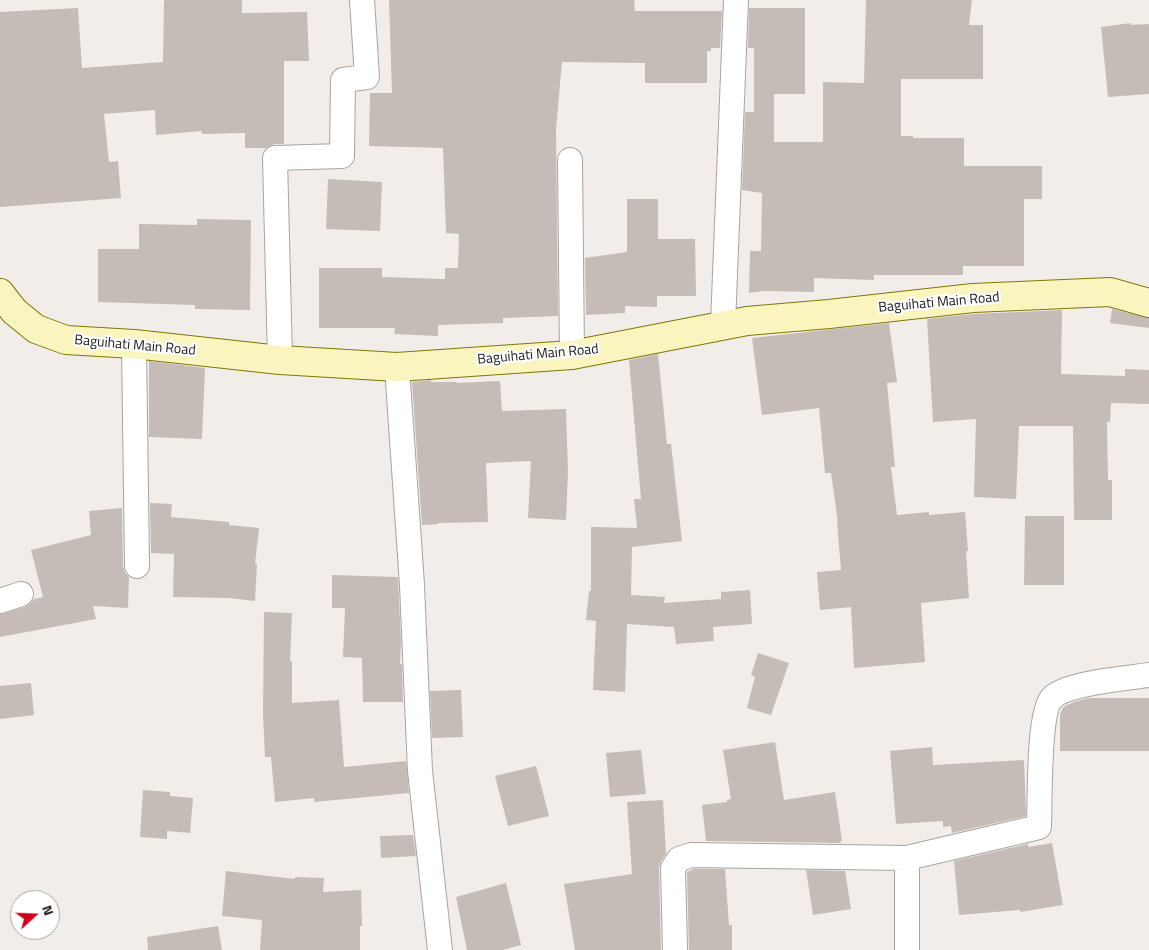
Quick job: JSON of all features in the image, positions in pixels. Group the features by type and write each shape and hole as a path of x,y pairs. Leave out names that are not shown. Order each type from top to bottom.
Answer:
{"street":[{"path":"280,360 275,158 342,156 343,80 368,77 362,0"},
{"path":"723,324 736,0"},
{"path":"570,160 572,355"},
{"name":"Baguihati Main Road","path":"0,294 14,311 36,330 66,340 134,344 280,360 397,367 572,355 747,320 829,314 973,298 1110,292 1149,303"},
{"path":"134,344 138,566"},
{"path":"397,367 412,585 420,771 440,950"},
{"path":"675,950 673,868 679,859 691,855 907,858 1039,827 1043,721 1051,698 1062,691 1093,684 1149,676"},
{"path":"907,858 907,950"}],"building":[{"path":"164,0 242,0 242,13 307,12 309,61 284,61 284,144 274,144 266,148 245,148 245,133 202,134 202,131 156,135 155,110 104,114 109,162 118,161 121,198 0,207 0,12 78,8 82,68 163,62"},
{"path":"389,0 634,0 635,11 722,11 720,48 711,48 711,51 707,51 707,83 645,83 645,63 562,62 556,129 558,316 503,318 503,323 438,325 438,336 394,334 395,328 319,328 319,268 382,268 382,277 445,279 445,268 458,268 459,234 446,233 443,148 369,146 370,93 392,93"},
{"path":"866,0 972,0 969,25 983,25 983,79 901,79 901,136 913,136 913,138 964,138 964,166 1042,166 1042,199 1024,199 1024,266 963,266 963,275 874,275 874,280 814,278 814,292 764,291 749,293 750,251 761,251 762,193 742,190 745,112 754,112 754,48 748,48 749,8 805,8 805,94 774,94 774,142 823,142 823,82 864,83"},
{"path":"1131,23 1131,25 1149,24 1149,94 1108,97 1101,27"},
{"path":"328,179 382,182 380,231 326,229"},
{"path":"627,199 658,199 658,239 695,239 696,296 657,296 657,307 625,306 625,313 586,315 585,258 627,252"},
{"path":"197,219 251,220 250,310 195,309 195,305 98,302 98,249 139,249 139,224 197,225"},
{"path":"1112,309 1149,318 1149,328 1110,323"},
{"path":"1062,310 1061,374 1125,376 1125,369 1149,370 1149,404 1111,403 1110,422 1107,422 1108,480 1112,480 1112,520 1074,520 1073,426 1019,426 1016,499 974,497 976,419 933,422 927,319 974,314"},
{"path":"889,323 897,382 887,383 895,467 891,467 897,515 929,512 929,515 965,512 969,598 921,603 925,662 854,668 851,607 820,610 817,572 841,570 838,523 831,473 825,473 819,408 762,415 752,338"},
{"path":"658,354 667,444 671,444 682,541 632,547 631,595 665,597 664,603 721,599 721,592 750,590 752,624 713,627 714,641 676,644 674,627 627,624 625,692 593,690 596,621 586,620 589,591 591,591 591,527 637,528 634,499 641,499 629,360"},
{"path":"149,361 205,368 202,439 149,437"},
{"path":"431,380 431,382 457,383 500,381 502,411 566,409 568,472 566,520 528,518 531,461 486,463 488,522 422,525 412,382"},
{"path":"150,503 172,504 171,517 229,522 229,525 259,528 255,564 257,564 255,601 229,598 173,597 174,554 151,553"},
{"path":"122,508 123,566 125,573 129,577 128,608 93,606 96,619 0,637 0,614 25,607 34,599 43,597 31,550 91,535 89,511"},
{"path":"1025,516 1064,516 1064,585 1024,585"},
{"path":"332,575 398,577 403,702 363,702 362,658 343,657 345,608 332,608"},
{"path":"264,612 292,613 290,661 292,661 292,703 339,700 344,767 406,761 409,793 314,802 314,798 275,802 271,757 265,757 263,713"},
{"path":"758,653 789,663 771,715 747,708 755,677 751,675"},
{"path":"31,683 34,715 0,719 0,686"},
{"path":"461,690 463,737 432,738 430,691"},
{"path":"1088,698 1149,698 1149,751 1060,751 1060,715 1063,707"},
{"path":"775,742 784,800 835,792 841,843 706,841 702,805 727,802 727,800 731,799 723,750"},
{"path":"932,747 933,765 1024,760 1026,816 952,833 951,826 943,827 943,821 896,824 890,751"},
{"path":"641,750 646,794 610,797 606,753"},
{"path":"536,766 549,816 508,826 495,776"},
{"path":"143,790 170,792 170,796 193,798 190,833 167,831 167,839 140,837"},
{"path":"663,800 666,854 659,868 661,950 575,950 564,884 632,874 627,802"},
{"path":"413,835 416,856 381,858 380,836"},
{"path":"1052,843 1063,905 1020,912 1020,910 959,915 954,861 1028,844 1028,847"},
{"path":"693,869 725,869 729,925 732,925 732,950 689,950 687,872"},
{"path":"806,870 845,871 851,909 813,915"},
{"path":"226,871 295,879 295,877 324,878 323,892 361,890 362,926 360,926 360,950 260,950 262,920 222,916"},
{"path":"506,883 521,945 503,950 467,950 456,897"},
{"path":"218,926 222,950 148,950 147,937"}]}
